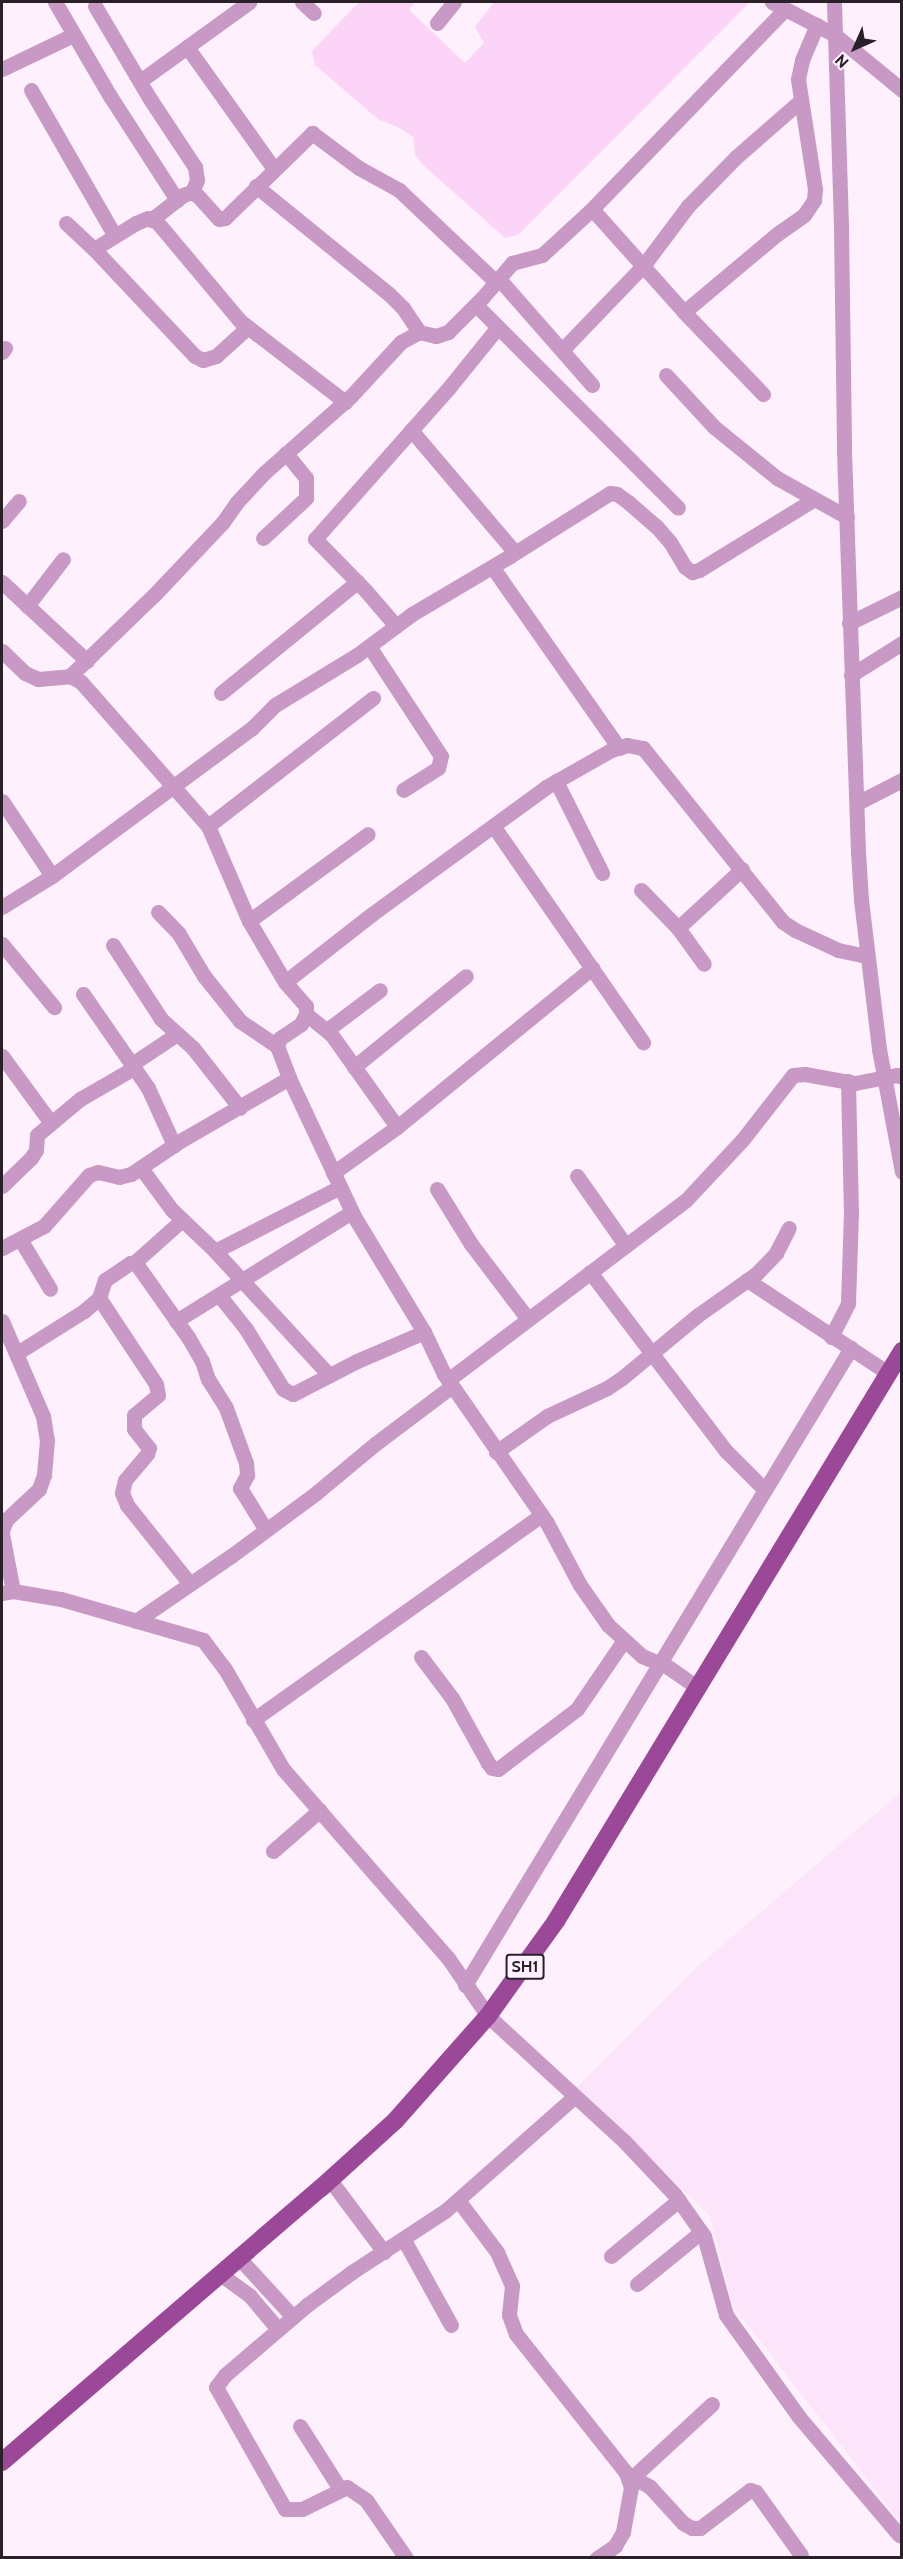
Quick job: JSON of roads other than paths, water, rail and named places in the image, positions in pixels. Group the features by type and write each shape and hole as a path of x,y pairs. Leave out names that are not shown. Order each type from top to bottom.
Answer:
{"main road":[{"name":"SH1","path":"2,2462 330,2180 395,2121 489,2016 556,1921 902,1351"}],"street":[{"path":"55,2 73,35 177,200"},
{"path":"140,81 249,2"},
{"path":"302,2 314,13"},
{"path":"437,23 454,2"},
{"path":"834,2 849,623 861,900 885,1077 902,1172"},
{"path":"94,6 195,167 197,180 192,192 177,200 151,220"},
{"path":"70,676 169,580 223,522 237,502 286,453 345,402 401,342 419,332 442,336 476,305 512,263 542,255 592,209 785,6 835,34 902,90"},
{"path":"684,312 809,209 815,189 798,79 802,60 816,25"},
{"path":"2,69 73,35"},
{"path":"187,47 274,169"},
{"path":"31,90 115,236"},
{"path":"563,349 643,266 688,206 735,158 800,101"},
{"path":"192,192 219,219 225,218 308,135 312,133 320,136 352,163 399,190 497,281 563,349 592,385"},
{"path":"256,186 389,294 403,308 419,332"},
{"path":"592,209 684,312 763,394"},
{"path":"94,249 147,218 157,222 223,302 248,327 345,402"},
{"path":"66,223 94,249 195,356 203,360 216,356 248,327"},
{"path":"476,305 678,508"},
{"path":"396,626 315,539 498,327"},
{"path":"666,375 735,444 777,478 813,500 847,516"},
{"path":"411,430 512,549 510,556"},
{"path":"263,538 306,498 306,478 286,453"},
{"path":"2,907 52,876 252,728 274,705 369,646 412,614 529,546 610,493 617,494 656,526 670,542 685,567 692,572 699,570 813,500"},
{"path":"2,520 20,501"},
{"path":"27,606 63,559"},
{"path":"493,568 619,748"},
{"path":"2,582 87,661"},
{"path":"221,693 357,582"},
{"path":"849,623 902,597"},
{"path":"851,675 902,643"},
{"path":"369,646 441,756 438,768 403,790"},
{"path":"2,651 25,672 38,679 70,676 81,682 208,826 249,921 285,982 306,1006 306,1014 300,1024 280,1038 277,1046"},
{"path":"208,826 374,698"},
{"path":"285,982 372,914 556,781 627,745 643,748 742,869 774,913 795,930 838,950 867,956"},
{"path":"857,803 902,780"},
{"path":"556,781 602,873"},
{"path":"2,801 52,876"},
{"path":"494,827 643,1042"},
{"path":"249,921 368,834"},
{"path":"678,928 742,869"},
{"path":"641,890 678,928 705,964"},
{"path":"158,912 179,934 204,976 240,1021 277,1046 289,1078 352,1212 424,1332 450,1383 541,1515 580,1585 608,1625 642,1656 658,1663 698,1688"},
{"path":"2,944 54,1007"},
{"path":"113,945 161,1019 193,1048 240,1108"},
{"path":"333,1173 397,1127 592,968"},
{"path":"354,1067 466,976"},
{"path":"327,1030 380,990"},
{"path":"82,994 148,1088 174,1145"},
{"path":"306,1014 327,1030 397,1127"},
{"path":"2,1186 31,1158 36,1150 37,1135 80,1099 133,1066 177,1034"},
{"path":"3,1060 51,1123"},
{"path":"136,1621 266,1530 528,1319 686,1200 743,1139 793,1075 805,1074 848,1081 902,1077"},
{"path":"2,1248 44,1226 89,1175 109,1173 119,1177 141,1168 219,1117 240,1108 289,1078"},
{"path":"831,1337 848,1303 851,1214 848,1081"},
{"path":"141,1168 160,1196 286,1326 329,1375"},
{"path":"577,1176 626,1246"},
{"path":"215,1251 340,1187"},
{"path":"437,1189 471,1244 528,1319"},
{"path":"176,1321 352,1212"},
{"path":"17,1353 60,1327 99,1298 105,1280 135,1262 182,1220"},
{"path":"496,1452 547,1416 607,1388 747,1280 776,1253 789,1228"},
{"path":"20,1239 50,1289"},
{"path":"135,1262 202,1361 208,1379 233,1422 246,1463 247,1475 240,1488 266,1530"},
{"path":"590,1272 726,1451 764,1489"},
{"path":"747,1280 888,1373"},
{"path":"219,1295 246,1329 283,1389 293,1394 424,1332"},
{"path":"99,1298 156,1384 158,1395 134,1414 134,1429 149,1448 147,1454 125,1480 122,1493 127,1505 190,1584"},
{"path":"2,1321 43,1416 47,1440 44,1475 39,1489 6,1520 2,1532 7,1592 61,1599 203,1640 225,1669 283,1769 448,1958 489,2016 624,2141 679,2200 701,2232 726,2315 799,2417 899,2535"},
{"path":"465,1985 557,1837 658,1663 851,1348"},
{"path":"253,1720 541,1515"},
{"path":"421,1657 452,1698 492,1768 498,1769 577,1709 624,1640"},
{"path":"273,1851 320,1810"},
{"path":"406,2558 366,2500 347,2487 302,2509 285,2509 216,2387 225,2375 293,2317 352,2272 404,2240 458,2200 574,2097"},
{"path":"330,2180 384,2252"},
{"path":"458,2200 501,2261 512,2286 509,2315 516,2334 630,2474 650,2487 683,2523 692,2528 700,2528 750,2490 756,2492 801,2555"},
{"path":"611,2256 679,2200"},
{"path":"636,2284 701,2232"},
{"path":"404,2240 451,2325"},
{"path":"239,2258 293,2317"},
{"path":"220,2274 250,2296 278,2329"},
{"path":"630,2474 712,2404"},
{"path":"300,2426 340,2489"},
{"path":"597,2558 615,2546 623,2532 631,2487 630,2474"}]}
